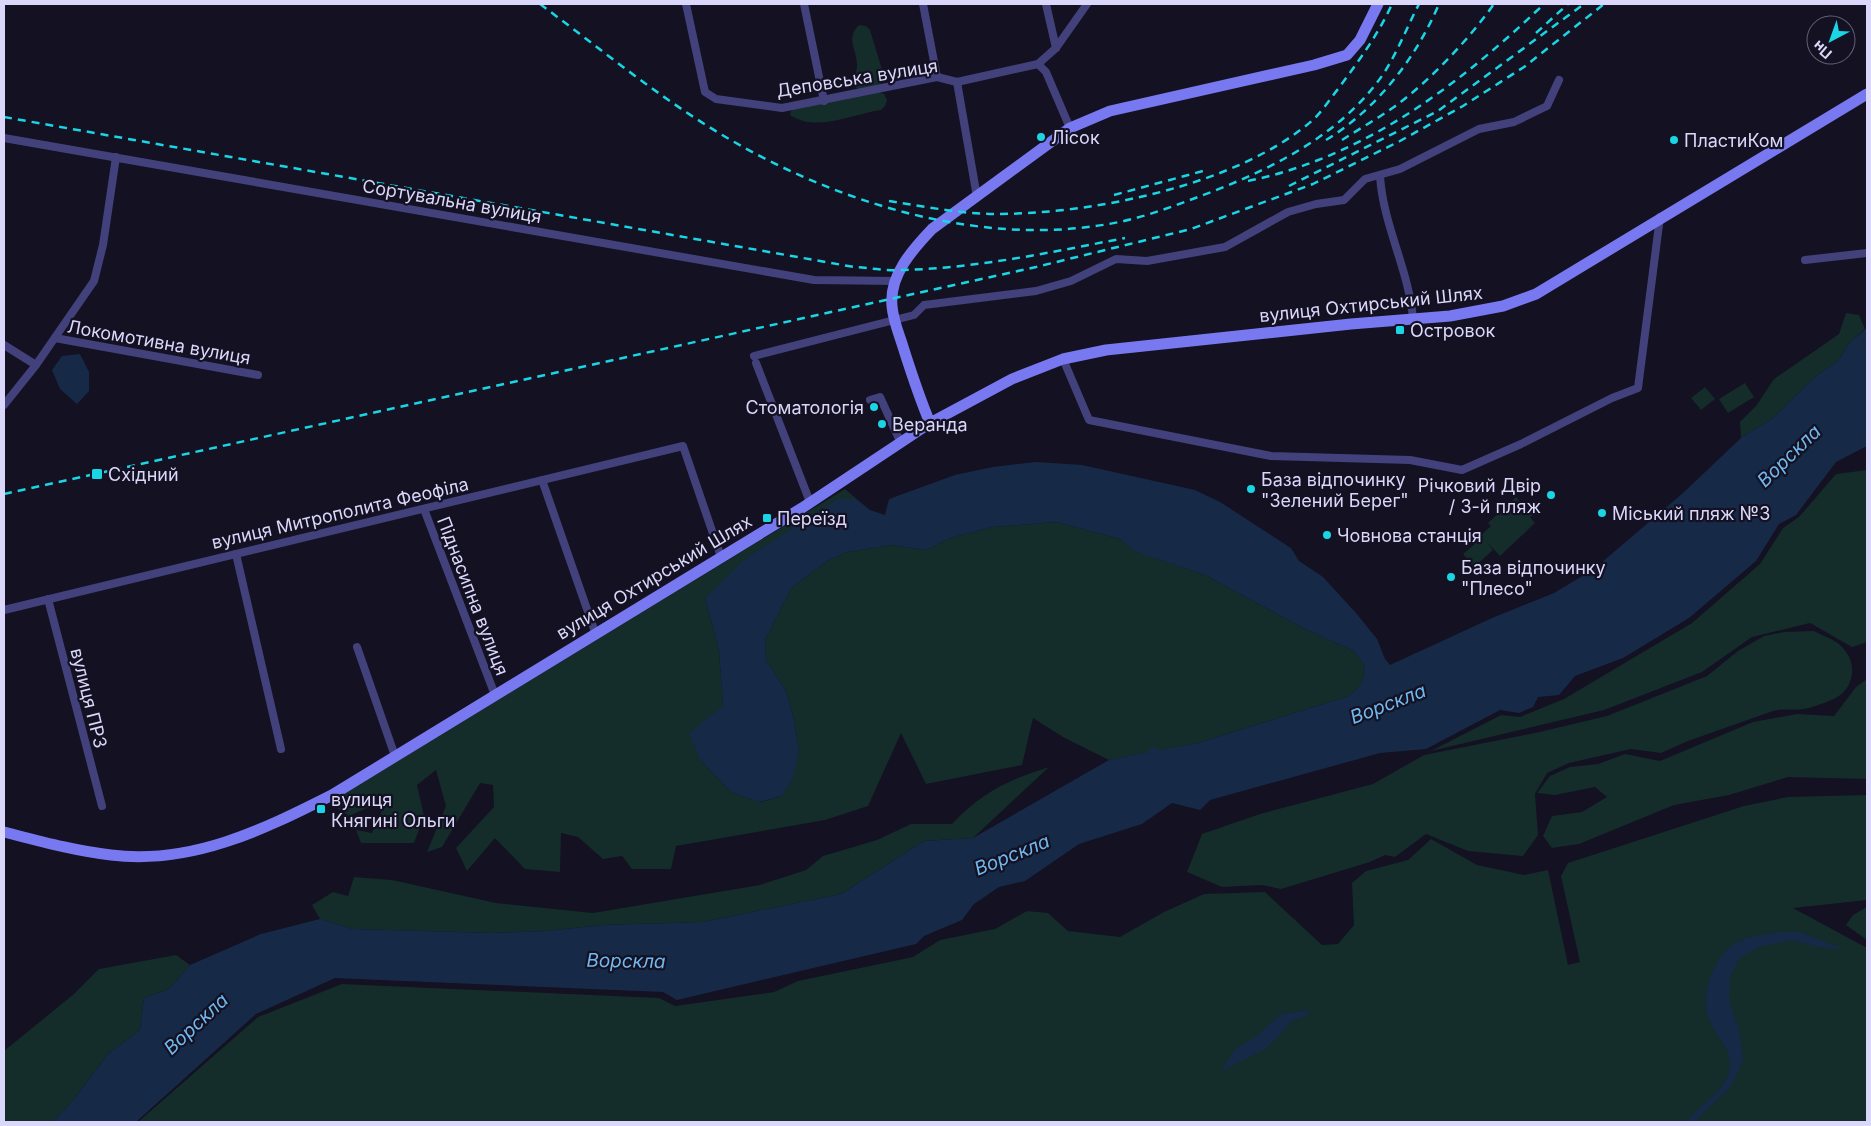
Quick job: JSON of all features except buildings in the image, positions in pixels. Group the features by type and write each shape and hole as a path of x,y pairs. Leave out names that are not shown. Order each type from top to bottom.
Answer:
{"main road":[{"path":"930,423 917,392 892,305 896,281 908,256 932,229 1070,128 1110,111 1314,65 1347,55 1360,40 1378,4"},
{"name":"вулиця Охтирський Шлях","path":"4,832 57,846 113,855 164,855 212,847 268,828 332,795 595,632 810,502 900,441 1012,380 1063,359 1106,350 1450,316 1503,306 1536,294 1867,94"}],"street":[{"name":"Деповська вулиця","path":"686,4 705,92 716,99 782,108 937,77 957,82 1038,64 1056,48 1086,4"},
{"path":"804,4 824,101"},
{"path":"923,4 937,77"},
{"path":"1046,4 1056,48"},
{"path":"1038,64 1046,72 1070,128"},
{"path":"810,502 755,359 914,315 924,305 1036,291 1071,281 1116,259 1147,261 1225,247 1288,212 1316,204 1344,200 1365,179 1400,169 1479,129 1514,122 1547,106 1559,80"},
{"name":"Деповська вулиця","path":"957,82 977,197"},
{"name":"Сортувальна вулиця","path":"4,138 814,280 896,281"},
{"path":"4,406 36,366 94,281 103,245 116,158"},
{"path":"1380,176 1381,198 1411,301 1413,319"},
{"path":"1063,359 1089,420 1263,455 1410,460 1462,470 1521,444 1612,398 1638,388 1660,218"},
{"path":"1805,260 1867,253"},
{"name":"Локомотивна вулиця","path":"55,338 258,375"},
{"path":"4,345 36,366"},
{"path":"870,400 880,397 900,441"},
{"name":"вулиця Митрополита Феофіла","path":"4,610 683,446 721,556"},
{"path":"542,480 595,632"},
{"name":"Піднасипна вулиця","path":"424,509 495,695"},
{"path":"236,554 281,749"},
{"name":"вулиця ПРЗ","path":"48,599 102,806"},
{"path":"357,648 395,756"}],"green space":[{"path":"859,25 866,26 870,30 884,76 880,85 859,90 853,85 857,59 852,40 855,30"},
{"path":"879,92 884,94 887,100 881,110 823,122 800,120 790,115 792,108"},
{"path":"1846,313 1859,315 1865,329 1850,342 1838,361 1816,376 1773,418 1741,438 1740,422 1756,406 1774,379 1839,334"},
{"path":"1745,383 1754,397 1728,413 1719,399"},
{"path":"1705,387 1715,399 1701,410 1691,398"},
{"path":"1867,470 1867,642 1852,647 1810,623 1752,637 1702,672 1604,710 1431,751 1501,715 1520,717 1564,699 1692,623 1760,564 1783,528 1799,517 1836,474"},
{"path":"845,489 870,510 856,499 705,598 719,650 723,706 701,761 731,792 760,802 782,796 799,752 794,720 786,691 766,660 765,640 791,588 827,561 847,552 892,545 926,550 950,538 992,527 1056,522 1120,539 1137,552 1205,575 1303,628 1354,651 1365,666 1362,683 1349,696 1198,743 1109,760 1063,737 1033,718 1022,765 926,784 901,733 868,806 825,820 676,846 671,869 632,869 622,856 603,859 578,837 561,833 560,872 525,869 495,838 467,871 456,848 494,807 493,785 480,783 442,847 427,852 446,806 436,770 417,785 424,816 414,843 361,843 356,830 372,833 387,799 349,816 329,803"},
{"path":"1516,497 1533,515 1530,517 1535,523 1500,556 1487,542 1493,550 1474,567 1463,554 1483,537 1481,535 1491,526 1488,523"},
{"path":"1814,631 1832,639 1847,653 1851,661 1852,677 1844,692 1820,705 1796,710 1773,711 1688,741 1661,753 1631,749 1569,763 1547,773 1535,794 1538,835 1523,856 1468,851 1426,834 1395,857 1385,855 1370,862 1281,889 1262,885 1222,887 1187,872 1202,834 1260,814 1373,784 1424,755 1535,733 1607,716 1707,676 1738,651 1764,636 1784,632"},
{"path":"1867,679 1867,779 1788,777 1729,795 1674,805 1579,844 1552,848 1543,836 1552,816 1582,812 1607,797 1595,787 1555,795 1537,793 1550,776 1570,767 1598,764 1625,754 1660,761 1753,722 1797,714 1834,716 1856,687"},
{"path":"1049,767 973,838 924,841 841,894 703,922 603,925 547,931 491,933 353,929 320,919 312,905 333,892 348,896 354,877 392,880 496,903 593,913 760,885 806,870 823,856 877,840 911,824 952,824 974,803 996,788"},
{"path":"1867,795 1867,900 1793,908 1867,948 1867,1122 138,1122 258,1017 342,984 659,998 675,1006 774,992 798,981 913,957 940,940 995,929 1027,911 1048,913 1068,931 1120,937 1164,912 1204,894 1265,892 1322,945 1338,944 1354,925 1352,883 1366,871 1408,860 1431,839 1477,865 1524,875 1548,870 1568,965 1580,962 1561,876 1568,863 1744,806 1788,797"},
{"path":"1867,907 1867,940 1846,925 1853,915"},
{"path":"176,955 190,965 169,989 144,998 140,1030 108,1054 74,1099 53,1122 4,1122 4,1051 74,994 99,969"}],"water":[{"name":"Ворскла","path":"1867,328 1867,446 1836,462 1796,515 1779,524 1756,561 1689,618 1623,658 1575,676 1559,695 1538,697 1533,707 1519,713 1500,710 1426,749 1380,753 1210,800 1200,810 1172,803 1142,824 1079,844 1025,881 999,887 974,904 962,920 924,936 916,944 677,1000 663,992 335,978 256,1014 136,1122 53,1122 74,1099 108,1054 140,1030 144,998 169,989 190,965 261,934 320,919 353,929 491,933 547,931 603,925 703,922 841,894 924,841 973,838 1109,760 1149,752 1150,749 1155,747 1159,750 1198,743 1349,696 1362,683 1365,666 1354,651 1303,628 1205,575 1136,552 1120,539 1056,522 992,527 950,538 926,550 892,545 847,552 827,561 791,588 765,640 766,660 786,691 794,720 799,752 792,780 782,796 759,802 731,792 701,761 689,733 723,706 719,650 705,598 745,559 838,499 856,499 870,510 885,515 889,499 955,475 993,467 1036,462 1082,465 1195,490 1220,502 1291,548 1299,561 1323,577 1356,613 1377,639 1385,659 1390,665 1492,618 1554,593 1594,569 1683,493 1741,438 1773,418 1816,376 1838,361 1850,342"},
{"path":"80,354 89,372 89,391 77,404 60,389 52,370 62,356"},
{"path":"1777,932 1800,932 1844,949 1818,947 1793,940 1762,946 1739,958 1730,978 1729,1000 1739,1030 1743,1060 1732,1085 1696,1120 1687,1122 1725,1082 1730,1065 1728,1052 1710,1023 1706,1007 1708,985 1717,963 1731,946 1740,941"},
{"path":"1310,1010 1306,1016 1290,1022 1281,1034 1265,1049 1220,1072 1236,1048 1257,1036 1281,1014"}],"railway":[{"path":"540,4 680,108 729,139 774,163 821,184 869,202 920,216 971,225 1022,230 1074,229 1143,216 1251,176 1301,149 1325,133 1367,95 1389,65 1419,4"},
{"path":"889,201 977,213 1029,213 1116,202 1161,192 1204,179 1245,162 1282,142 1314,119 1367,48 1392,4"},
{"path":"1326,140 1362,113 1393,81 1419,44 1439,4"},
{"path":"1342,140 1408,97 1461,45 1494,4"},
{"path":"1248,181 1291,170 1332,154 1371,136 1408,114 1479,62 1544,4"},
{"path":"1536,33 1568,4"},
{"path":"1289,186 1438,111 1584,4"},
{"path":"4,494 1036,267 1191,229 1313,184 1400,141 1463,106 1524,67 1604,4"},
{"path":"4,117 854,267 885,270 931,269 987,263 1125,238"},
{"path":"1114,195 1203,171"}],"place":[{"name":"Лісок","path":"1041,137"},
{"name":"ПластиКом","path":"1674,140"},
{"name":"Островок","path":"1400,330"},
{"name":"Стоматологія","path":"874,407"},
{"name":"Веранда","path":"882,424"},
{"name":"Східний","path":"97,474"},
{"name":"База відпочинку \"Зелений Берег\"","path":"1251,489"},
{"name":"Річковий Двір / 3-й пляж","path":"1551,495"},
{"name":"Міський пляж №3","path":"1602,513"},
{"name":"Переїзд","path":"767,518"},
{"name":"Човнова станція","path":"1327,535"},
{"name":"База відпочинку \"Плесо\"","path":"1451,577"},
{"name":"вулиця Княгині Ольги","path":"321,809"}]}
